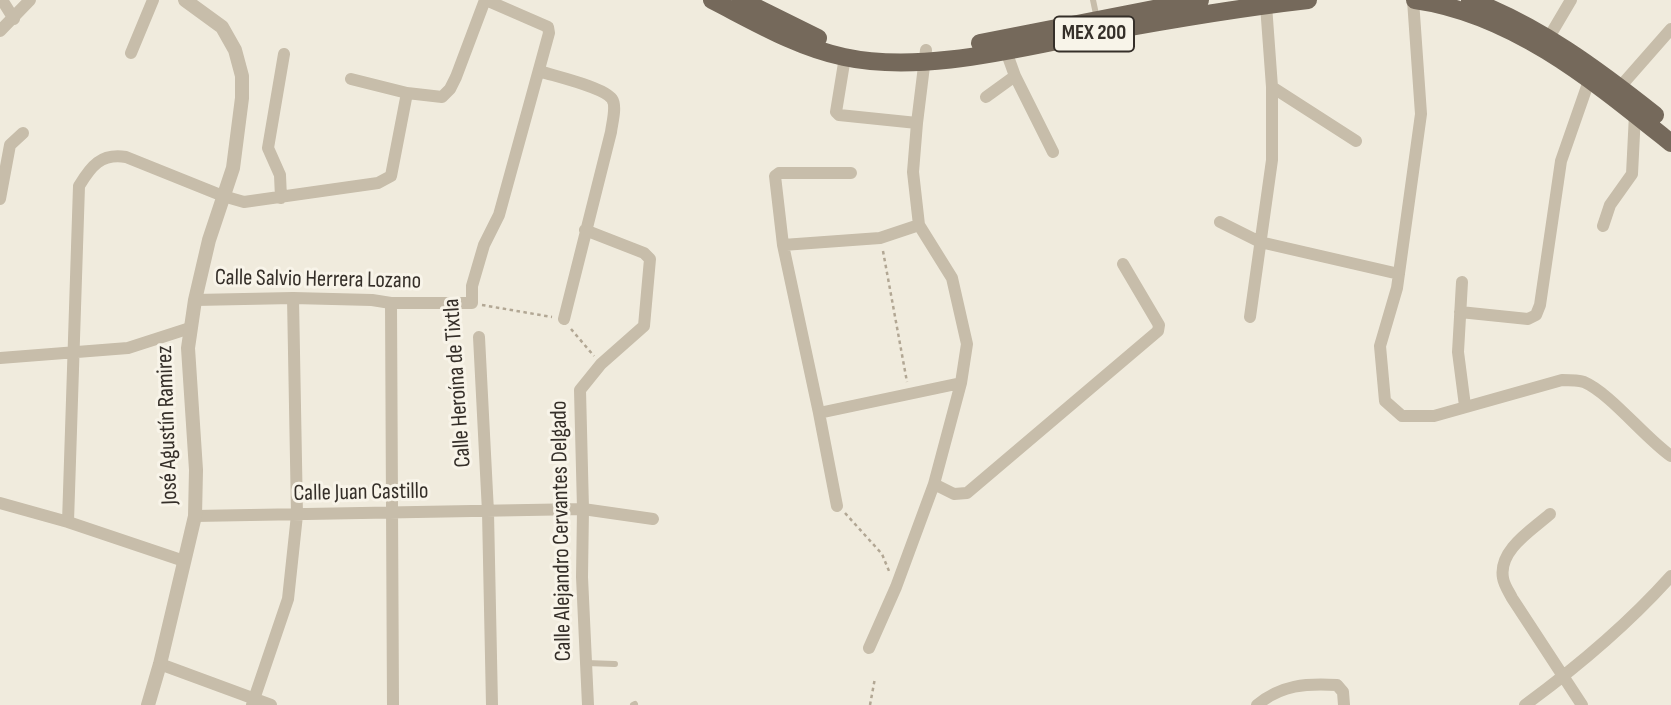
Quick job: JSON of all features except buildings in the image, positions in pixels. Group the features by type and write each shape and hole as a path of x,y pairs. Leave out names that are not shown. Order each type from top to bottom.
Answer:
{"main road":[{"name":"MEX 200","path":"712,0 804,46 845,57 878,61 926,55 1006,51 1149,11 1205,5 1266,5 1308,0"},
{"name":"MEX 200","path":"741,0 809,35 872,51 926,55 977,44 1099,27"},
{"path":"1414,0 1436,3 1546,42"},
{"path":"1470,0 1507,14 1591,74 1671,143"},
{"path":"1591,74 1620,87 1671,128"}],"street":[{"path":"2,0 14,19"},
{"path":"0,31 30,0"},
{"path":"131,53 153,0"},
{"name":"José Agustín Ramirez","path":"148,705 195,516 196,470 188,348 190,328 195,300 233,168 242,98 242,76 235,50 222,27 185,0"},
{"path":"351,79 407,93 442,97 450,89 485,0"},
{"name":"Calle Heroína de Tixtla","path":"472,303 472,286 484,245 499,215 550,33 548,27 485,0"},
{"path":"1414,0 1421,114 1397,288 1380,346 1385,401 1402,416 1434,416 1562,380 1583,382 1671,456"},
{"path":"1546,42 1571,0"},
{"path":"1250,317 1272,160 1272,87 1266,5"},
{"path":"1620,87 1671,29"},
{"path":"1006,51 1015,76 1053,152"},
{"path":"281,198 280,174 268,148 284,54"},
{"path":"869,648 896,587 934,484 961,383 967,344 952,278 919,225 913,172 926,55"},
{"path":"845,57 836,112 839,115 917,123"},
{"path":"539,71 602,91 611,98 613,104 611,132 564,319"},
{"path":"1460,312 1528,319 1536,315 1540,305 1561,161 1591,74"},
{"path":"986,97 1015,76"},
{"path":"1272,87 1356,141"},
{"path":"68,522 79,186 97,162 113,155 126,158 244,202 378,183 391,176 407,93"},
{"path":"1603,226 1610,205 1632,174 1635,114"},
{"path":"0,199 10,145 23,133"},
{"path":"837,506 783,245 775,176 779,173 851,173"},
{"path":"1220,222 1260,242 1399,274"},
{"path":"783,245 880,238 919,225"},
{"name":"Calle Alejandro Cervantes Delgado","path":"585,230 644,253 650,259 644,326 601,364 580,390 584,663 588,705"},
{"path":"934,484 954,494 967,493 1158,331 1159,325 1123,264"},
{"path":"1462,282 1458,352 1465,406"},
{"path":"253,701 288,599 297,515 293,298"},
{"name":"Calle Salvio Herrera Lozano","path":"195,300 293,298 391,303 472,303"},
{"path":"391,303 393,705"},
{"path":"0,358 128,348 190,328"},
{"name":"Calle Heroína de Tixtla","path":"479,337 488,512 492,705"},
{"path":"818,413 961,383"},
{"path":"0,503 68,522 184,561"},
{"name":"Calle Juan Castillo","path":"195,516 583,509 653,519"},
{"path":"1550,514 1517,543 1503,563 1503,580 1512,598 1583,705"},
{"path":"1525,705 1564,676 1649,600 1671,576"},
{"path":"160,664 253,701 271,705"},
{"path":"1257,705 1278,690 1315,684 1337,685 1343,692 1344,705"}],"lane":[{"path":"1093,0 1099,27"},
{"path":"584,663 615,664"}],"path":[{"path":"880,238 909,393"},
{"path":"472,303 564,319 601,364"},
{"path":"837,506 882,554 896,587"},
{"path":"870,705 875,678"}]}
